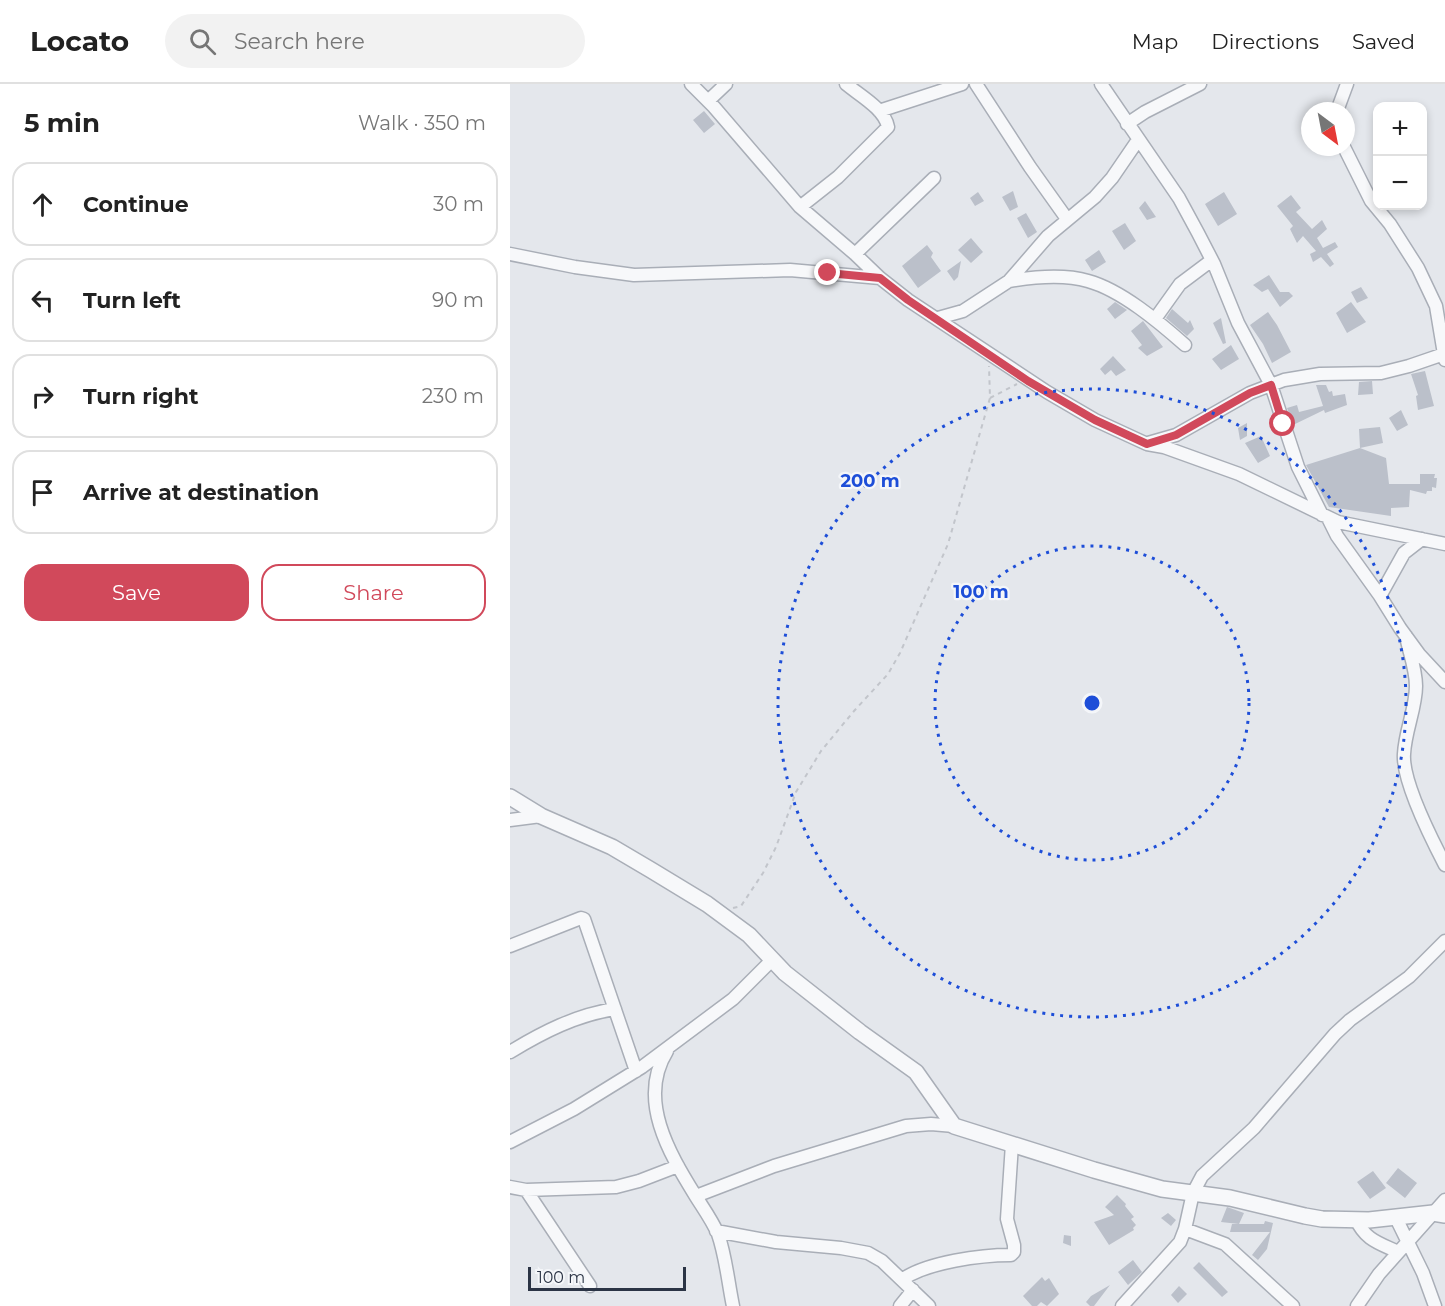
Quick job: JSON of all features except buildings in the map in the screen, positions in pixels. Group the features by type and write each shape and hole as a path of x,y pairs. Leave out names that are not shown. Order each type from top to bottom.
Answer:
{"street":[{"path":"691,84 800,207 880,278 908,300 938,318 1028,381 1095,420 1147,444 1164,447 1239,474 1325,517 1358,527 1445,544"},
{"path":"708,101 726,84"},
{"path":"800,207 838,177 888,127 879,111 846,84"},
{"path":"879,111 962,84"},
{"path":"976,84 1067,219"},
{"path":"1101,84 1179,198 1212,260 1238,323 1271,385 1298,467 1325,517 1419,654 1445,682"},
{"path":"1127,124 1145,112 1200,84"},
{"path":"1340,102 1347,84"},
{"path":"938,318 963,311 1009,281 1067,219 1095,197 1112,178 1138,140"},
{"path":"1147,444 1176,435 1250,393 1305,375 1381,373 1444,357 1441,304 1390,224 1371,201 1348,156"},
{"path":"855,254 934,178"},
{"path":"510,254 574,267 634,275 790,270 880,278"},
{"path":"1030,256 1038,277"},
{"path":"1155,319 1180,284 1212,260"},
{"path":"1009,281 1038,277 1086,280 1100,285 1155,319 1185,345"},
{"path":"963,311 963,336"},
{"path":"1380,596 1397,561 1422,539"},
{"path":"1406,636 1416,677 1416,688 1403,754 1404,767 1428,831 1445,865"},
{"path":"510,797 541,816 612,847 707,904 749,935 772,960 833,1011 916,1071 954,1126"},
{"path":"510,820 541,816"},
{"path":"510,946 583,919 636,1071"},
{"path":"1122,1306 1180,1242 1192,1193 1202,1176 1254,1128 1335,1034 1350,1020 1409,977 1445,941"},
{"path":"510,1142 574,1109 636,1071 733,999 772,960"},
{"path":"510,1052 570,1020 615,1009"},
{"path":"672,1044 659,1064 655,1109 661,1132 716,1231 733,1306"},
{"path":"696,1196 774,1166 906,1126 931,1124 954,1126 1162,1189 1230,1198 1305,1216 1356,1220 1439,1214"},
{"path":"903,1279 910,1274 949,1262 1011,1255 1014,1252 1007,1219 1012,1144"},
{"path":"510,1187 526,1190 616,1187 678,1166"},
{"path":"526,1190 590,1286"},
{"path":"1357,1306 1379,1274 1398,1252 1439,1214 1445,1200"},
{"path":"1396,1218 1423,1273 1435,1306"},
{"path":"1356,1220 1366,1236 1398,1252"},
{"path":"1185,1229 1225,1244 1293,1306"},
{"path":"716,1231 776,1242 868,1253 882,1261 903,1279 929,1306"},
{"path":"900,1306 913,1290"}],"path":[{"path":"741,906 763,873 776,847 796,792 821,751 888,674 900,653 948,544 990,398 988,354"},
{"path":"990,398 1012,386 1028,381"}],"route":[{"path":"828,273 880,278 908,300 1028,381 1095,420 1147,444 1192,428 1250,393 1271,385 1283,424"}]}
